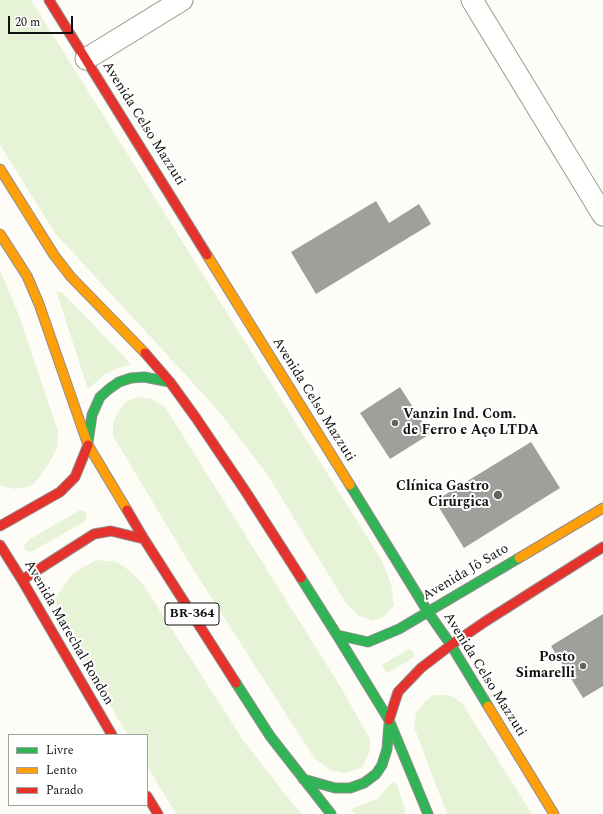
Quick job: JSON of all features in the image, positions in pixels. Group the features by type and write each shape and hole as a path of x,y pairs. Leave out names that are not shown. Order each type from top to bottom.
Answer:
{"main road":[{"name":"Avenida Celso Mazzuti","path":"49,0 554,814"},
{"path":"0,169 54,255 71,278 142,349 170,382 246,492 389,720 428,814"},
{"name":"BR-364","path":"0,234 26,276 39,304 88,445 144,539 270,736 332,814"},
{"path":"0,526 60,492 74,477 88,445 92,415 100,398 109,389 119,382 131,378 144,378 170,382"},
{"name":"Avenida Jô Sato","path":"336,635 368,642 399,629 603,508"},
{"path":"22,580 94,534 111,531 144,539"},
{"path":"303,779 335,788 350,788 364,783 376,774 382,765 387,749 389,720 398,692 421,668 450,645 603,546"},
{"name":"Avenida Marechal Rondon","path":"2,552 22,580 111,734"},
{"path":"148,798 158,814"}],"street":[{"path":"86,59 182,0"},
{"path":"472,0 603,215"}],"green space":[{"path":"0,0 31,0 381,559 391,584 394,605 385,616 373,621 359,616 346,603 265,471 216,408 55,233 0,145"},
{"path":"0,270 18,313 58,431 57,447 42,474 31,486 15,489 2,486 0,484"},
{"path":"56,291 63,293 131,364 105,374 88,389"},
{"path":"138,397 152,399 165,407 340,686 370,739 370,751 362,767 347,773 330,770 314,758 188,561 113,436 113,423 118,412 126,402"},
{"path":"82,510 86,512 87,518 84,522 31,552 25,550 24,545 30,539"},
{"path":"96,560 117,562 131,572 144,586 243,740 302,814 176,814 148,768 148,734 127,734 60,623 55,599 72,574"},
{"path":"409,649 414,652 414,657 387,673 382,665"},
{"path":"434,695 449,695 462,703 532,814 447,814 414,727 416,713 424,702"},
{"path":"392,782 397,784 406,814 356,814 351,809 377,799"}],"building":[{"path":"376,201 389,223 419,204 431,224 316,294 291,252"},
{"name":"Vanzin Ind. Com. de Ferro e Aço LTDA","path":"400,387 430,434 390,459 360,413"},
{"name":"Clínica Gastro Cirúrgica","path":"531,442 560,488 464,548 435,501"},
{"name":"Posto Simarelli","path":"603,614 603,686 583,698 551,646"}],"traffic: fast":[{"path":"88,442 92,415 100,397 109,389 119,382 131,378 144,377 170,382"},
{"path":"350,485 488,706"},
{"path":"337,635 368,642 399,629 519,558"},
{"path":"301,578 389,720 428,814"},
{"path":"236,683 270,736 331,814"},
{"path":"303,779 335,788 350,788 364,783 376,774 382,765 387,749 389,724"}],"traffic: slow":[{"path":"0,169 54,255 71,277 145,353"},
{"path":"0,234 27,276 39,304 88,445 127,510"},
{"path":"207,255 350,485"},
{"path":"519,558 603,508"},
{"path":"488,706 554,814"}],"traffic: jam":[{"path":"49,0 207,255"},
{"path":"145,353 170,382 196,418 246,492 301,578"},
{"path":"0,526 60,492 75,477 88,445"},
{"path":"127,510 236,683"},
{"path":"22,580 94,534 111,531 144,539"},
{"path":"0,545 111,734"},
{"path":"389,720 398,692 421,668 486,621 603,547"},
{"path":"148,798 158,814"}],"place":[{"name":"Vanzin Ind. Com. de Ferro e Aço LTDA","path":"395,423"},
{"name":"Clínica Gastro Cirúrgica","path":"498,495"},
{"name":"Posto Simarelli","path":"583,666"}]}
